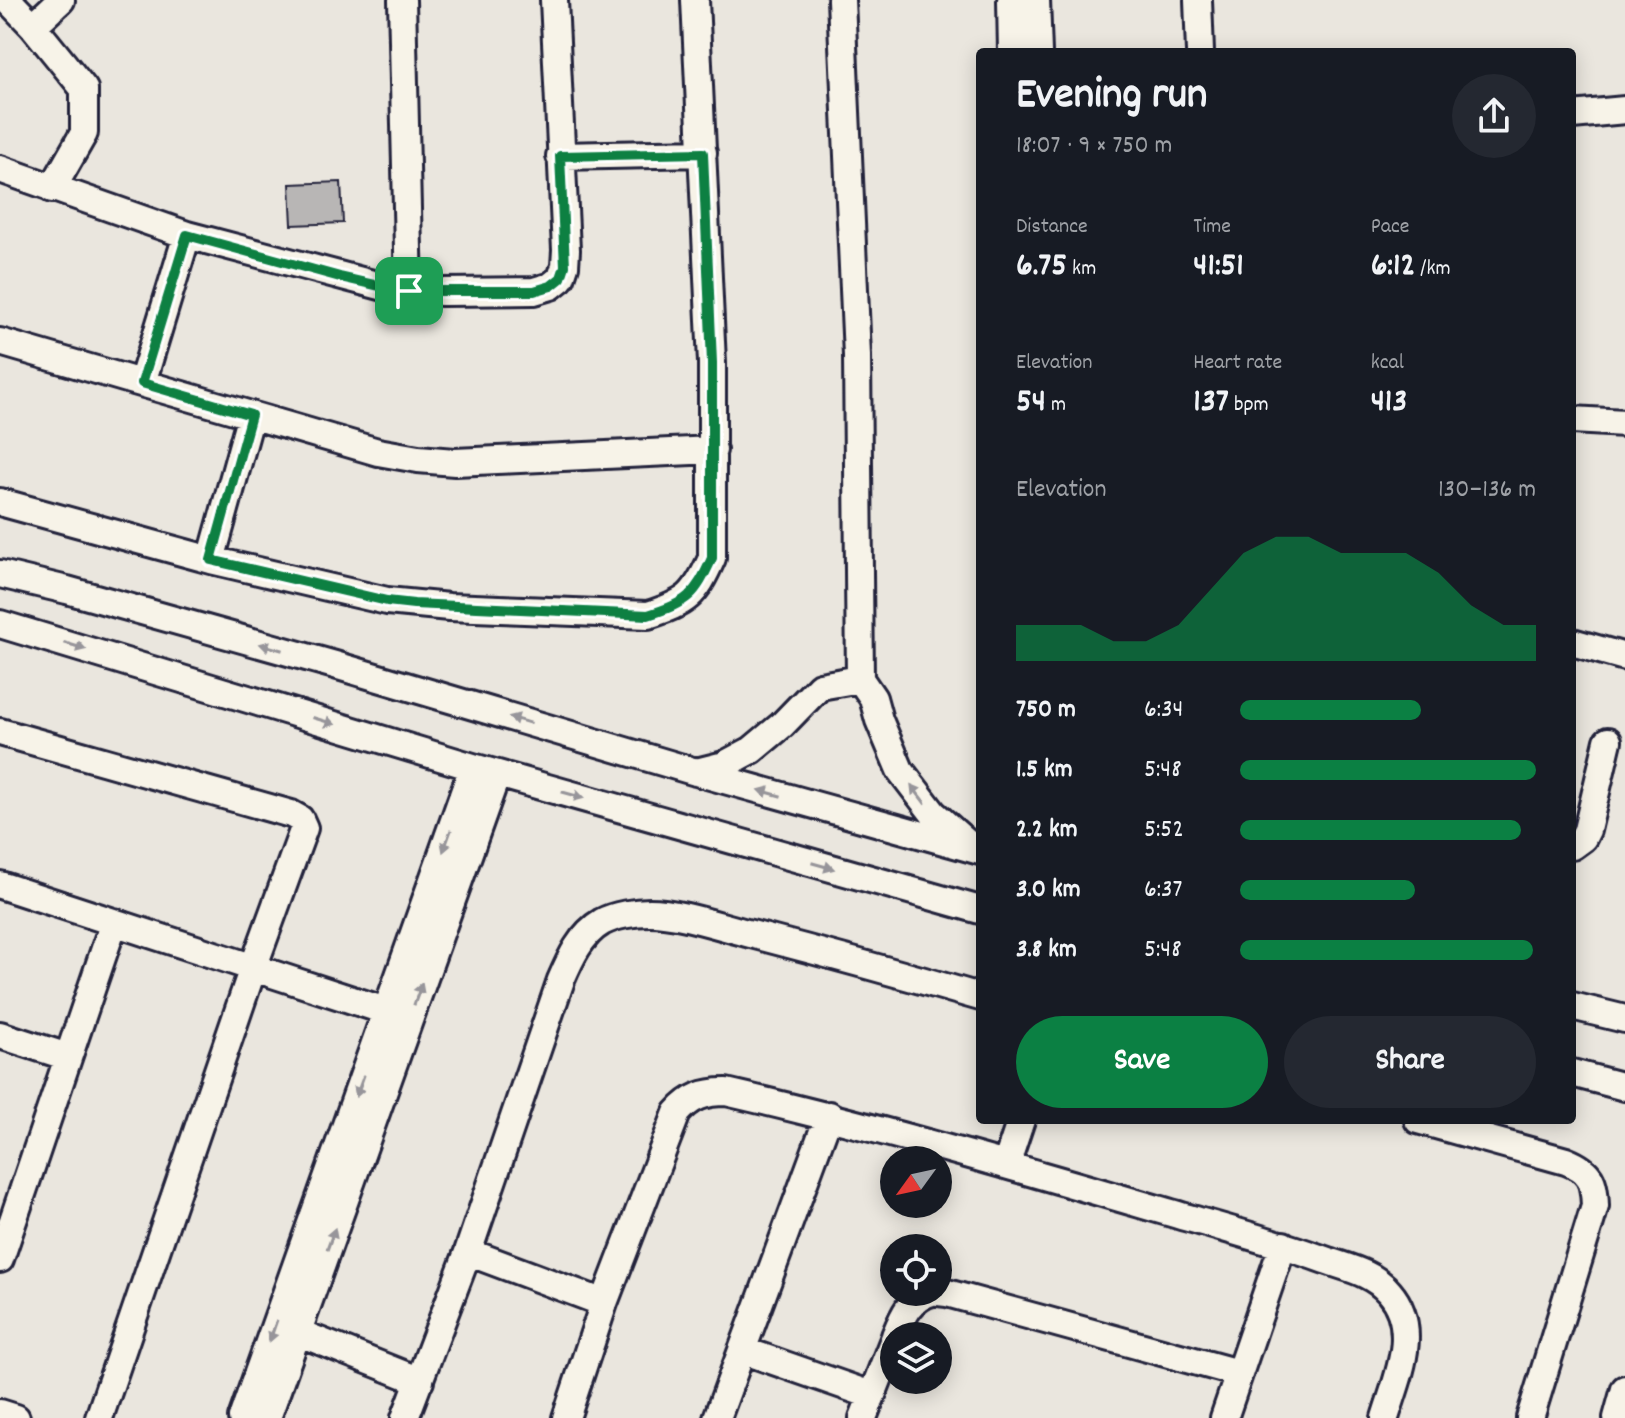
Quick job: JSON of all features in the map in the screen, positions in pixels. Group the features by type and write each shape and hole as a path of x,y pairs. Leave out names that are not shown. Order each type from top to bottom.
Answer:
{"street":[{"path":"8,0 84,89 84,133 52,189"},
{"path":"33,26 61,0"},
{"path":"402,0 409,291"},
{"path":"0,169 187,235 388,288 409,291 534,291 551,286 561,278 566,250 554,0"},
{"path":"0,502 211,560 387,601 648,615 677,606 700,586 712,558 712,363 695,0"},
{"path":"841,0 857,356 860,679 873,698 900,770 933,813 976,849"},
{"path":"1011,0 1012,48"},
{"path":"1036,0 1038,48"},
{"path":"1198,0 1200,48"},
{"path":"1576,115 1625,110"},
{"path":"560,156 703,153"},
{"path":"142,383 187,235"},
{"path":"0,342 378,452 418,459 455,462 713,450"},
{"path":"211,560 251,415"},
{"path":"1576,420 1625,423"},
{"path":"0,574 335,665 696,772 976,850"},
{"path":"0,624 485,770 976,909"},
{"path":"1576,643 1625,657"},
{"path":"696,772 724,765 752,750 820,686 860,679"},
{"path":"0,732 291,814 300,819 304,828 99,1418"},
{"path":"1576,843 1583,838 1580,820 1608,741"},
{"path":"267,1418 297,1332 386,1011 485,770"},
{"path":"242,1418 346,1160 485,770"},
{"path":"0,885 386,1011"},
{"path":"405,1418 468,1252 561,980 581,941 603,922 628,914 651,912 689,918 976,996"},
{"path":"0,1259 114,922"},
{"path":"1576,1007 1625,1019"},
{"path":"0,1035 68,1057"},
{"path":"1576,1074 1625,1087"},
{"path":"566,1418 604,1303 677,1113 698,1095 712,1092 726,1092 829,1115 1283,1245 1370,1276 1392,1294 1402,1313 1405,1337 1394,1416"},
{"path":"717,1418 829,1115"},
{"path":"1006,1165 1020,1124"},
{"path":"1432,1124 1566,1161 1580,1167 1592,1183 1595,1206 1530,1418"},
{"path":"1224,1418 1283,1245"},
{"path":"468,1252 604,1303"},
{"path":"952,1294 1238,1373"},
{"path":"297,1332 420,1381"},
{"path":"742,1350 867,1406 880,1374"},
{"path":"1617,1418 1625,1389"},
{"path":"0,1413 16,1418"}],"building":[{"path":"341,182 343,223 292,225 290,184"}],"route":[{"path":"703,153 713,450 712,558 700,586 677,606 648,615 449,607 387,601 211,560 251,415 142,383 187,235 340,277 409,291 534,291 551,286 561,278 566,250 560,156 703,153"}]}
